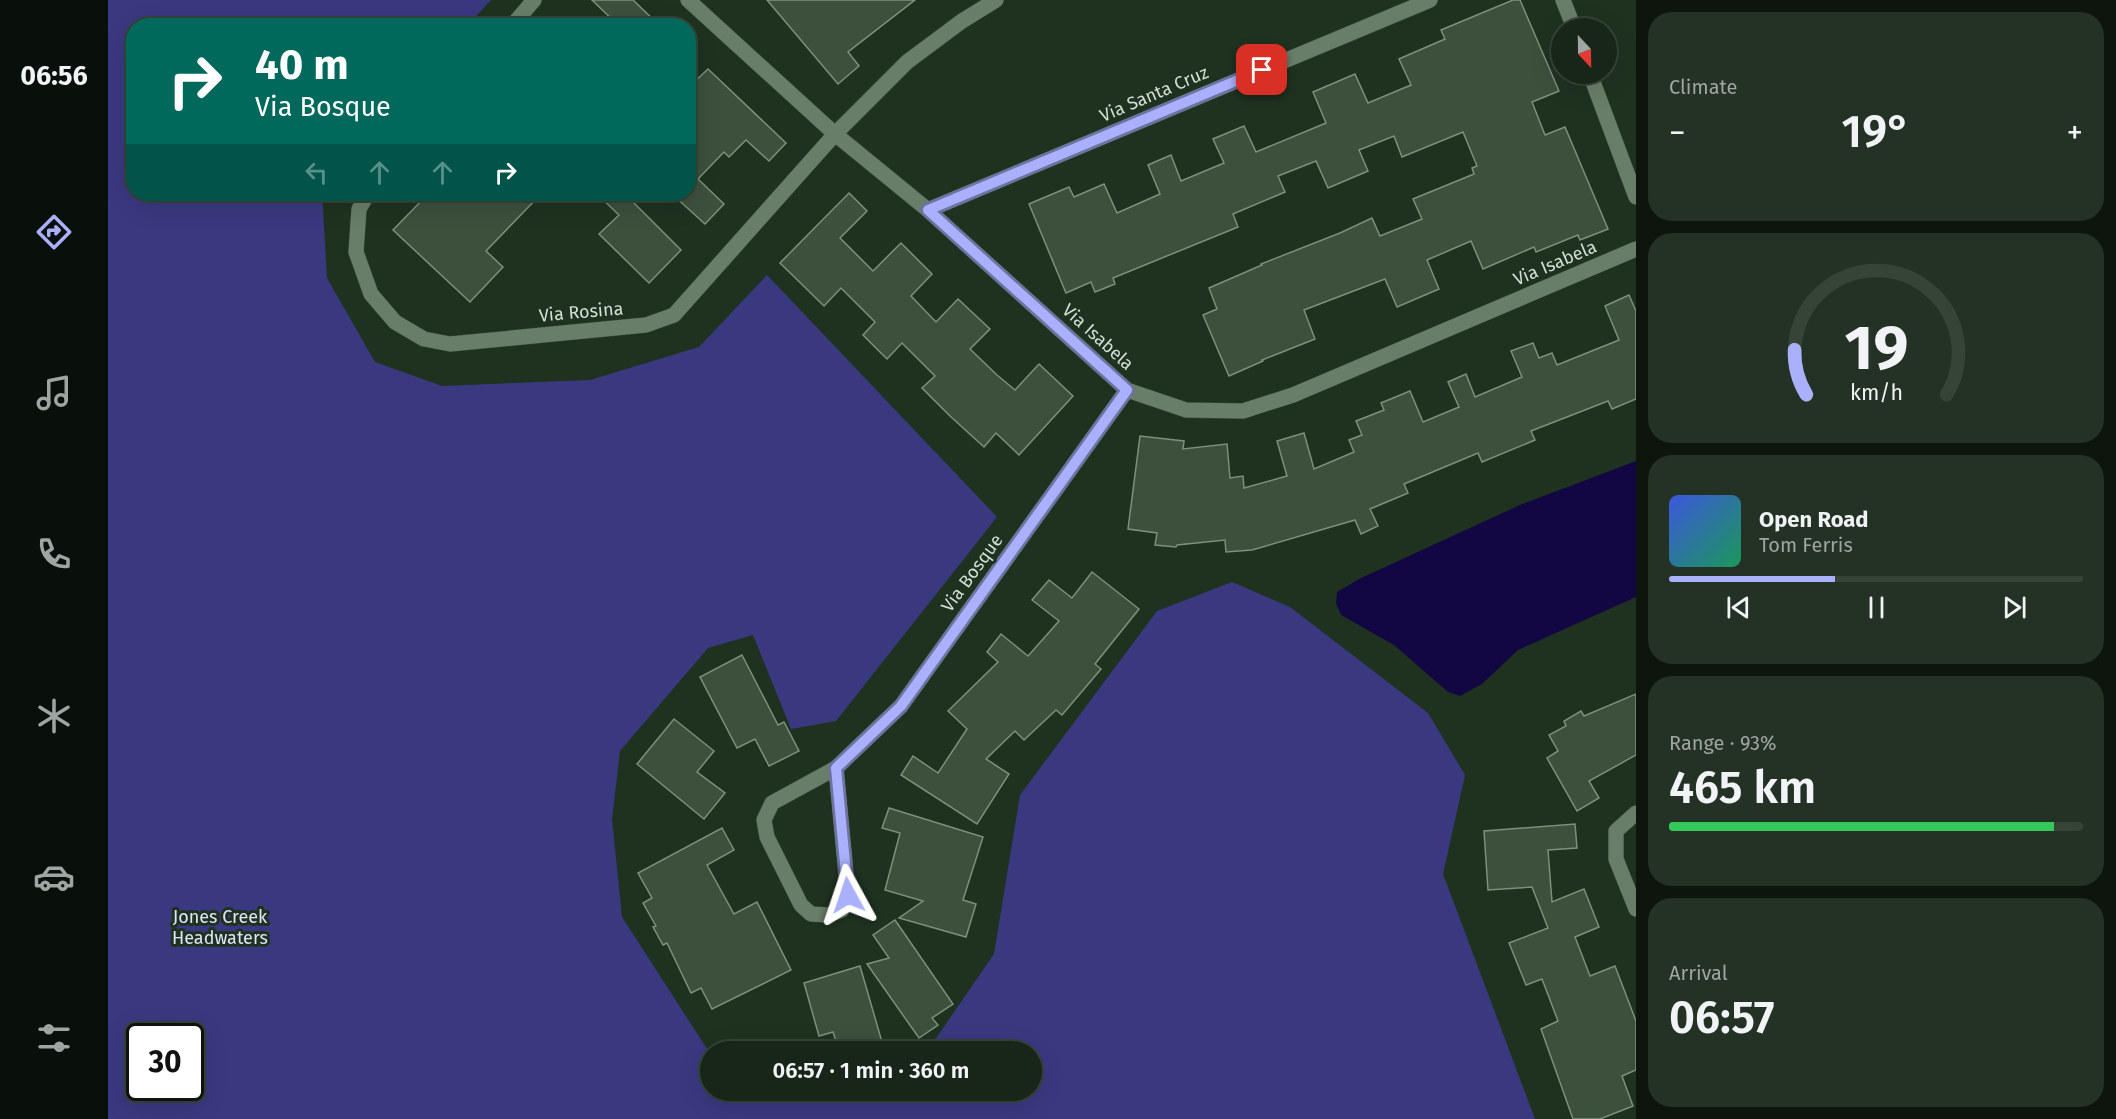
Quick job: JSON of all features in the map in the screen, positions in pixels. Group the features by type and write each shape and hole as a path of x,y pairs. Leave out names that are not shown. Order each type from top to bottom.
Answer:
{"street":[{"path":"519,18 534,0"},
{"name":"Via Isabela","path":"688,0 835,134 928,210 1127,390 1186,410 1243,411 1293,395 1636,249"},
{"path":"835,134 907,62 962,21 996,0"},
{"name":"Via Santa Cruz","path":"928,210 1430,0"},
{"path":"1563,0 1570,18"},
{"path":"1594,84 1636,197"},
{"name":"Via Rosina","path":"364,201 359,209 356,252 371,294 394,322 424,339 450,344 646,325 674,315 835,134"},
{"name":"Via Bosque","path":"836,768 848,895 842,910 828,915 811,914 801,905 767,837 765,820 772,803 836,768 901,706 1127,390"},
{"path":"1636,813 1616,831 1616,859 1636,909"}],"green space":[{"name":"Jones Creek Headwaters","path":"108,0 491,0 474,18 126,18 126,201 322,201 327,278 375,362 442,386 590,380 699,347 767,275 997,517 836,721 791,729 753,635 708,648 620,751 612,819 622,917 702,1041 700,1041 700,1101 1042,1101 1042,1041 934,1041 994,954 1020,795 1157,611 1232,582 1290,607 1428,713 1465,775 1443,874 1535,1119 108,1119"}],"shaded area":[{"path":"1636,461 1636,597 1518,650 1482,684 1460,696 1448,692 1394,645 1341,615 1336,603 1337,592 1359,579 1520,505"}],"building":[{"path":"592,0 633,0 652,18 611,18"},
{"path":"767,0 915,0 848,52 859,66 838,84"},
{"path":"1513,0 1520,0 1551,72 1551,84 1556,84 1559,91 1532,102 1545,135 1565,127 1608,229 1580,240 1578,235 1536,252 1534,247 1483,269 1471,241 1427,260 1439,289 1397,307 1385,279 1304,310 1315,339 1229,376 1203,315 1217,309 1209,288 1372,218 1380,236 1422,219 1413,199 1474,174 1472,168 1477,166 1463,132 1402,157 1394,136 1359,150 1368,171 1328,188 1316,161 1278,176 1285,192 1233,214 1238,227 1113,278 1115,284 1095,292 1091,282 1066,293 1029,204 1069,187 1074,197 1104,184 1117,213 1160,194 1148,165 1171,155 1181,181 1224,163 1213,139 1244,126 1256,152 1326,123 1313,92 1355,74 1368,103 1411,85 1399,59 1445,39 1441,30"},
{"path":"708,69 786,143 769,161 746,140 729,157 724,152 698,179 724,204 705,224 680,201 696,201 696,80"},
{"path":"849,193 867,211 840,238 873,271 901,243 932,274 911,296 936,322 958,299 990,329 970,349 997,375 1015,390 1039,364 1073,396 1019,455 996,433 984,447 950,416 922,388 935,376 902,343 887,359 863,335 875,322 841,288 824,306 780,263"},
{"path":"421,201 534,201 486,251 503,267 470,302 393,230"},
{"path":"604,201 632,201 681,250 649,283 599,234 619,215"},
{"path":"1629,295 1636,311 1636,399 1612,409 1608,401 1531,431 1535,440 1482,462 1478,453 1404,484 1408,493 1370,509 1378,526 1361,534 1355,520 1252,550 1226,552 1225,540 1177,545 1176,547 1155,545 1157,533 1128,529 1140,436 1184,441 1183,449 1227,444 1230,478 1243,476 1244,488 1287,476 1277,441 1304,433 1314,469 1354,452 1349,440 1362,435 1356,421 1384,410 1381,403 1410,391 1423,422 1459,407 1448,382 1466,374 1475,397 1522,377 1511,351 1533,343 1539,358 1552,353 1557,365 1619,340 1605,306"},
{"path":"1092,572 1139,609 1095,664 1101,669 1062,715 1056,710 1024,740 1015,731 986,759 1009,774 977,824 901,775 913,756 938,773 967,729 948,711 998,662 987,652 1001,634 1028,656 1059,621 1032,600 1049,580 1072,598"},
{"path":"742,655 778,725 784,722 799,751 769,766 755,739 737,748 700,677"},
{"path":"1636,694 1636,755 1589,781 1599,798 1577,811 1547,758 1558,751 1549,735 1566,726 1564,721 1581,711 1584,716"},
{"path":"674,719 714,751 697,772 725,793 704,819 637,764"},
{"path":"889,808 983,837 963,900 976,904 966,937 899,918 923,901 885,890 900,833 882,828"},
{"path":"1575,824 1577,848 1548,850 1552,902 1584,889 1599,927 1575,937 1590,976 1615,966 1636,1021 1636,1070 1622,1076 1633,1106 1600,1119 1573,1119 1541,1029 1558,1021 1542,979 1526,985 1509,943 1548,928 1532,887 1488,890 1484,831"},
{"path":"722,828 734,850 707,865 734,914 757,902 791,970 712,1009 701,988 691,993 667,943 663,945 653,927 656,926 643,903 652,898 638,873"},
{"path":"895,920 953,1004 932,1018 938,1025 919,1038 867,964 889,958 873,935"},
{"path":"860,966 882,1041 836,1041 833,1032 819,1036 804,983"}],"route":[{"path":"848,895 836,768 901,706 1127,390 928,210 1262,70"}]}
